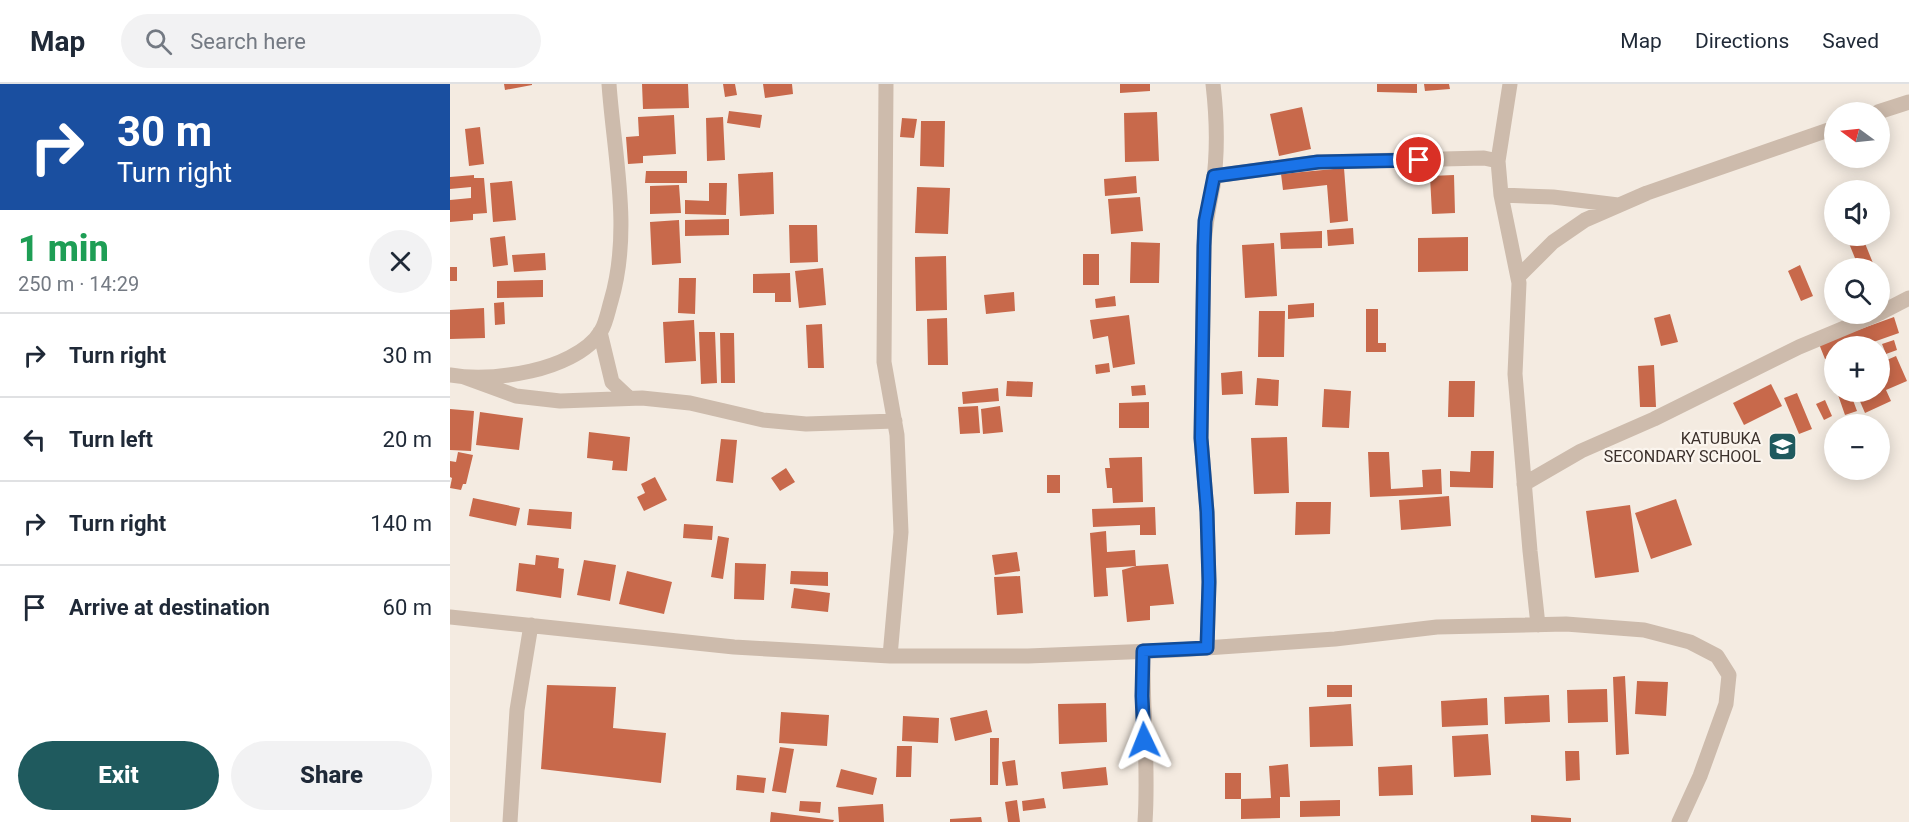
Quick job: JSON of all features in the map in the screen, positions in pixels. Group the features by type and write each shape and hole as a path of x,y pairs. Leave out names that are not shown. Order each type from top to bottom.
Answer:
{"street":[{"path":"457,376 504,377 550,367 580,352 600,332 618,276 621,233 619,180 609,84"},
{"path":"886,84 884,362 897,435 902,532 890,656"},
{"path":"1207,648 1209,582 1207,512 1201,438 1204,237 1217,143 1213,84"},
{"path":"1510,84 1498,161 1501,195 1518,277 1515,374 1538,625"},
{"path":"1890,108 1909,102"},
{"path":"1518,277 1553,242 1585,220 1647,193 1824,131"},
{"path":"1214,176 1318,162 1484,158 1498,161"},
{"path":"1501,195 1553,197 1618,205"},
{"path":"1890,308 1909,298"},
{"path":"1524,484 1581,452 1654,419 1799,347 1853,324"},
{"path":"600,332 612,382 629,398"},
{"path":"457,376 516,396 560,401 629,398 690,404 763,420 806,424 894,421"},
{"path":"450,617 734,647 890,656 1028,656 1207,648 1335,639 1437,627 1566,624 1644,630 1690,642 1717,656 1729,675 1726,704 1701,776 1679,822"},
{"path":"510,822 517,710 531,625"},
{"path":"1143,651 1142,696 1147,788 1145,822"}],"building":[{"path":"504,84 532,84 532,85 505,90"},
{"path":"642,84 688,84 689,108 643,109"},
{"path":"723,84 735,84 737,95 725,97"},
{"path":"763,84 792,84 793,94 765,98"},
{"path":"1120,84 1150,84 1150,91 1120,93"},
{"path":"1377,84 1417,84 1417,93 1377,92"},
{"path":"1424,84 1449,84 1450,89 1425,91"},
{"path":"1302,107 1311,149 1279,156 1270,114"},
{"path":"729,111 762,115 760,128 727,123"},
{"path":"1157,112 1159,161 1125,162 1124,113"},
{"path":"674,115 676,154 643,156 643,163 628,164 626,137 639,136 638,117"},
{"path":"723,117 725,160 707,161 706,118"},
{"path":"902,118 917,119 914,138 900,137"},
{"path":"921,121 945,121 944,167 920,166"},
{"path":"480,127 484,164 469,166 465,129"},
{"path":"1344,168 1348,221 1330,223 1327,185 1283,190 1281,174"},
{"path":"646,171 687,171 687,183 645,183"},
{"path":"773,172 774,214 740,216 738,174"},
{"path":"474,175 474,178 484,178 487,213 473,214 473,220 450,222 450,200 471,198 471,187 450,189 450,177"},
{"path":"1454,175 1455,213 1432,214 1430,176"},
{"path":"1136,176 1137,193 1105,196 1104,179"},
{"path":"512,181 516,220 493,222 490,183"},
{"path":"709,183 727,183 726,215 685,214 685,200 709,201"},
{"path":"679,185 681,213 650,214 650,186"},
{"path":"917,187 950,188 948,234 915,233"},
{"path":"1140,197 1143,231 1111,234 1108,199"},
{"path":"729,219 729,235 685,236 685,220"},
{"path":"679,220 681,263 652,265 650,222"},
{"path":"789,225 817,225 818,262 790,263"},
{"path":"1353,228 1354,244 1328,246 1327,230"},
{"path":"1322,231 1322,248 1281,249 1280,233"},
{"path":"505,236 508,265 493,267 490,238"},
{"path":"1468,237 1468,271 1418,272 1418,238"},
{"path":"1131,242 1160,243 1159,283 1130,283"},
{"path":"1274,243 1277,296 1245,298 1242,245"},
{"path":"1850,246 1866,246 1871,258 1855,258"},
{"path":"545,253 546,270 514,272 512,255"},
{"path":"1083,254 1099,254 1099,285 1083,285"},
{"path":"946,256 947,310 916,311 915,257"},
{"path":"1800,265 1813,296 1801,301 1788,271"},
{"path":"450,267 457,267 457,281 450,281"},
{"path":"823,268 826,305 799,308 795,271"},
{"path":"790,273 791,302 775,302 775,293 753,293 753,274"},
{"path":"679,278 696,278 695,314 678,313"},
{"path":"543,280 543,297 497,298 497,281"},
{"path":"1014,292 1015,311 986,314 984,295"},
{"path":"1115,296 1116,306 1096,308 1095,299"},
{"path":"504,302 505,324 495,325 494,303"},
{"path":"1314,303 1314,317 1288,319 1288,305"},
{"path":"484,308 485,338 450,339 450,310"},
{"path":"1366,309 1378,309 1378,343 1386,343 1386,352 1366,352"},
{"path":"1259,311 1285,311 1284,357 1258,357"},
{"path":"1670,314 1678,342 1661,346 1654,318"},
{"path":"1129,315 1135,364 1113,368 1108,336 1093,339 1090,320"},
{"path":"1894,317 1899,333 1890,336 1841,336 1875,324 1890,324 1890,318"},
{"path":"947,318 948,365 928,365 927,319"},
{"path":"694,320 696,361 665,363 663,322"},
{"path":"822,324 824,368 808,368 806,325"},
{"path":"699,332 715,332 717,383 701,384"},
{"path":"720,333 734,333 735,383 721,383"},
{"path":"1894,340 1897,350 1890,353 1890,341"},
{"path":"1824,342 1824,356 1819,344"},
{"path":"1896,356 1907,381 1890,388 1890,359"},
{"path":"1109,363 1110,372 1096,374 1095,365"},
{"path":"1654,365 1656,407 1640,407 1638,366"},
{"path":"1242,371 1243,394 1222,395 1221,373"},
{"path":"1257,378 1279,380 1278,406 1255,405"},
{"path":"1007,381 1033,382 1032,397 1006,396"},
{"path":"1449,381 1475,381 1474,417 1448,417"},
{"path":"1771,384 1782,406 1744,425 1733,403"},
{"path":"1145,385 1146,395 1132,396 1131,386"},
{"path":"998,388 999,401 963,404 962,392"},
{"path":"1324,389 1351,391 1349,428 1322,427"},
{"path":"1797,393 1812,429 1799,434 1784,398"},
{"path":"1824,400 1831,414 1824,414 1824,420 1816,404"},
{"path":"1149,402 1149,428 1119,428 1119,403"},
{"path":"1840,402 1854,402 1857,411 1845,414"},
{"path":"1860,402 1889,402 1865,413"},
{"path":"978,406 980,433 960,434 958,407"},
{"path":"1000,406 1003,432 983,434 981,409"},
{"path":"450,409 474,411 471,451 450,450"},
{"path":"480,412 523,418 519,450 476,445"},
{"path":"589,432 630,437 627,471 612,470 613,461 587,458"},
{"path":"1287,437 1289,493 1254,494 1251,438"},
{"path":"721,439 737,440 733,483 716,481"},
{"path":"1471,451 1494,451 1493,488 1450,487 1450,471 1470,472"},
{"path":"458,452 473,455 466,484 463,484 461,490 450,488 452,478 450,477 450,461 456,462"},
{"path":"1368,452 1389,452 1391,489 1423,487 1422,470 1441,469 1442,494 1370,497"},
{"path":"1142,457 1143,502 1113,503 1112,488 1107,488 1105,468 1110,468 1109,458"},
{"path":"786,468 795,482 780,491 771,478"},
{"path":"1047,475 1060,475 1060,493 1047,493"},
{"path":"655,477 667,500 644,511 637,497 645,493 641,484"},
{"path":"1449,496 1451,526 1401,530 1399,500"},
{"path":"473,498 520,508 516,526 469,516"},
{"path":"1676,499 1692,545 1651,559 1635,513"},
{"path":"1296,502 1331,502 1330,534 1295,535"},
{"path":"1630,505 1639,572 1595,578 1586,511"},
{"path":"1155,507 1156,535 1140,535 1140,525 1093,527 1092,509"},
{"path":"529,509 572,512 571,529 527,525"},
{"path":"684,524 713,526 712,540 683,538"},
{"path":"1106,531 1107,552 1135,550 1136,566 1106,568 1108,596 1094,597 1090,533"},
{"path":"718,536 729,538 723,579 711,577"},
{"path":"1017,552 1020,571 995,575 992,555"},
{"path":"536,555 559,558 558,568 564,569 561,598 516,591 519,563 535,565"},
{"path":"584,560 616,565 610,601 577,595"},
{"path":"735,563 766,564 764,600 734,599"},
{"path":"1168,564 1174,604 1150,606 1150,620 1127,622 1122,570 1136,566"},
{"path":"627,571 672,582 664,614 619,604"},
{"path":"791,571 828,572 828,586 790,584"},
{"path":"1020,576 1023,613 997,615 994,577"},
{"path":"794,588 830,593 828,612 791,608"},
{"path":"1625,676 1629,754 1616,755 1613,677"},
{"path":"1637,681 1668,682 1666,716 1635,714"},
{"path":"547,685 616,687 613,728 666,733 661,783 541,769"},
{"path":"1327,685 1352,685 1352,697 1327,697"},
{"path":"1607,689 1608,722 1568,723 1567,690"},
{"path":"1549,695 1550,722 1505,724 1504,697"},
{"path":"1487,698 1488,725 1442,727 1441,701"},
{"path":"1106,703 1107,742 1059,744 1058,704"},
{"path":"1351,704 1353,746 1310,747 1309,707"},
{"path":"987,710 992,732 955,741 950,718"},
{"path":"781,712 829,715 827,746 779,743"},
{"path":"903,716 939,718 938,743 902,741"},
{"path":"1488,734 1491,775 1454,777 1452,736"},
{"path":"990,738 999,738 998,785 990,785"},
{"path":"897,746 912,746 911,777 896,777"},
{"path":"780,747 794,749 786,793 772,791"},
{"path":"1565,751 1579,751 1580,780 1566,781"},
{"path":"1015,760 1018,785 1006,786 1002,762"},
{"path":"1288,764 1290,797 1280,797 1280,818 1241,819 1241,799 1271,798 1269,766"},
{"path":"1412,765 1413,795 1379,796 1378,767"},
{"path":"1106,767 1108,785 1063,789 1061,772"},
{"path":"841,769 877,778 873,795 836,787"},
{"path":"1225,773 1241,773 1241,799 1225,799"},
{"path":"737,775 766,778 764,793 736,790"},
{"path":"1044,798 1046,808 1023,811 1022,801"},
{"path":"1017,800 1020,822 1008,822 1005,802"},
{"path":"1340,800 1340,816 1300,817 1300,801"},
{"path":"800,801 821,802 820,813 799,811"},
{"path":"883,804 884,822 839,822 838,807"},
{"path":"771,812 834,820 833,822 770,822"},
{"path":"1531,815 1571,818 1571,822 1531,822"},
{"path":"981,817 982,822 950,822 950,819"}],"place":[{"name":"KATUBUKA SECONDARY SCHOOL","path":"1782,447"}],"route":[{"path":"1144,740 1143,651 1207,648 1209,582 1201,417 1205,221 1214,176 1282,165 1318,162 1419,160"}]}
